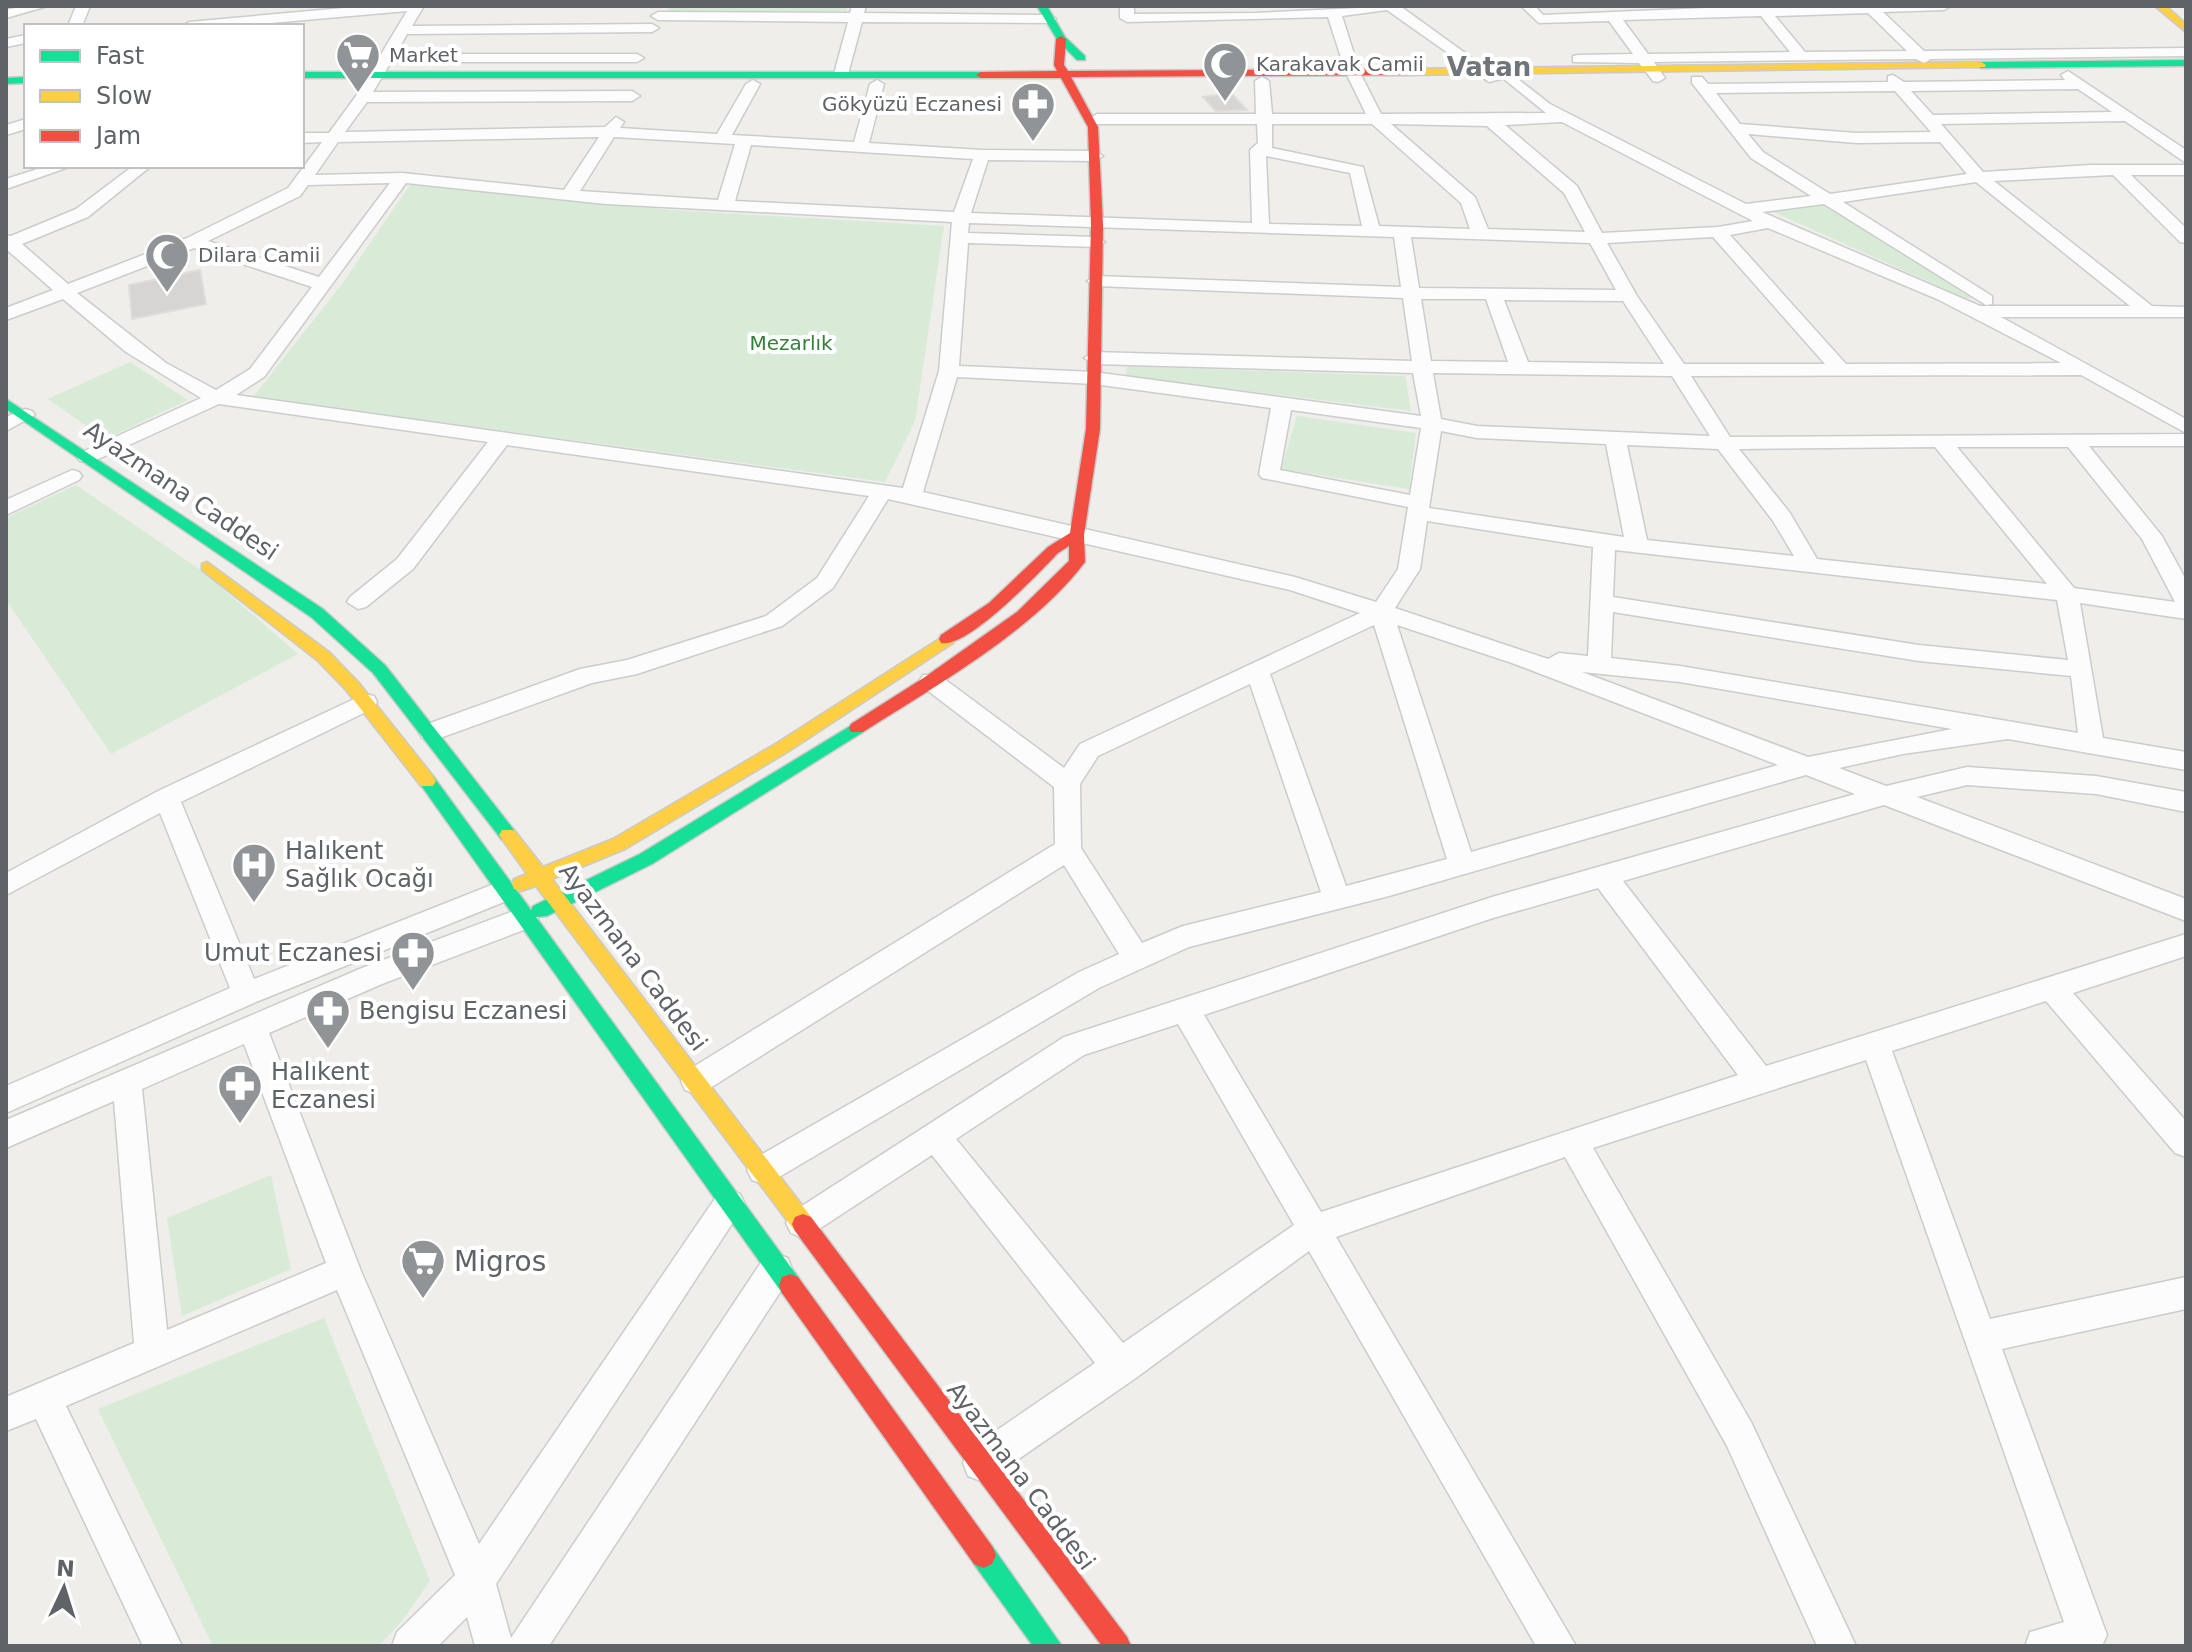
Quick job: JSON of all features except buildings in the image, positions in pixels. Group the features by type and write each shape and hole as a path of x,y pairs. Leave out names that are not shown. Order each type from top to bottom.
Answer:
{"street":[{"path":"6,14 41,6"},
{"path":"206,24 327,10 415,6"},
{"path":"6,314 193,242 280,202 305,180 335,138 415,6"},
{"path":"1127,6 1127,18 1334,14 1388,6 1545,107 1770,223 1977,311 2186,427"},
{"path":"1528,6 1539,19 1670,10 1944,6"},
{"path":"2160,6 2186,29"},
{"path":"2179,6 2186,11"},
{"path":"1870,7 1926,60"},
{"path":"1762,8 1801,56"},
{"path":"402,30 657,16 858,10 1052,23 1105,54 1161,75"},
{"path":"841,74 858,10"},
{"path":"1670,10 1707,52 1926,60 2186,63"},
{"path":"1334,14 1355,77 1376,119 1469,201 1481,235"},
{"path":"569,195 610,132 657,16"},
{"path":"1613,16 1651,69"},
{"path":"6,1100 249,1010 562,903 646,859 931,681 1023,616 1077,562 1077,535 1093,429 1097,233 1095,123 1099,78 1052,23"},
{"path":"1052,23 1059,65 1065,79 1095,123"},
{"path":"383,58 634,78 753,84 877,84 1161,75 1499,75 1651,69 1707,52 1926,60 2186,52"},
{"path":"1578,59 1651,69 1700,83 1894,81 2082,84"},
{"path":"1894,81 2063,71 2186,71"},
{"path":"2063,71 2186,158"},
{"path":"304,85 841,74 1065,79"},
{"path":"304,75 369,86"},
{"path":"1099,78 1262,81 1355,77"},
{"path":"1258,150 1266,145 1262,81"},
{"path":"1894,81 1979,177 2148,312"},
{"path":"1700,83 1757,155 2004,312"},
{"path":"722,139 753,84"},
{"path":"860,148 877,84"},
{"path":"1927,120 2129,116"},
{"path":"1095,123 1376,119 1491,121 1566,117"},
{"path":"1491,121 1571,190 1628,296 1724,443 1782,518 1810,565"},
{"path":"1737,128 1870,138 1941,137"},
{"path":"304,138 610,132 982,155 1095,156"},
{"path":"725,206 744,141"},
{"path":"1258,150 1261,229"},
{"path":"1258,150 1357,170 1372,231"},
{"path":"911,496 949,371 961,218 982,155"},
{"path":"6,184 58,168"},
{"path":"140,168 82,213 8,241 63,291 184,385 217,398 911,496 1295,584 1520,657 2186,910"},
{"path":"2117,170 2186,238"},
{"path":"1745,209 1979,177 2186,170"},
{"path":"305,180 402,178 569,195 961,218 1097,233"},
{"path":"87,457 217,398 257,373 402,178"},
{"path":"960,238 1261,229 1596,238 1718,232 1770,223"},
{"path":"1137,958 1068,849 1067,783 1089,750 1381,612 1409,569 1432,423 1402,232"},
{"path":"1718,232 1841,370"},
{"path":"193,242 322,284"},
{"path":"1096,281 1411,293 1628,296"},
{"path":"1493,294 1520,368"},
{"path":"1977,311 2186,312"},
{"path":"949,371 1422,367 2085,369"},
{"path":"1094,368 1282,404 1432,423 1477,432 1724,443 2186,440"},
{"name":"Ayazmana Caddesi","path":"6,403 338,630 379,669 542,876 1118,1646"},
{"path":"1282,404 1269,474 1419,508 1604,542 2067,594 2186,611"},
{"path":"10,432 25,415"},
{"path":"358,602 405,564 502,438"},
{"path":"1615,438 1637,546"},
{"path":"2073,440 2151,536 2186,601"},
{"path":"1941,441 2067,594 2082,669 2091,743"},
{"path":"6,508 65,471"},
{"name":"Ayazmana Caddesi","path":"65,471 91,489 116,476"},
{"path":"431,732 588,675 629,668 774,621 825,583 882,492"},
{"path":"6,1134 127,1084 249,1010 504,891 639,833 783,747 995,607 1053,550 1077,535"},
{"path":"1599,666 1604,542"},
{"name":"Ayazmana Caddesi","path":"192,557 323,656 416,766 1049,1646"},
{"path":"1601,603 1919,653 2082,669"},
{"path":"1381,612 1462,865"},
{"path":"1520,657 1680,674 2186,761"},
{"path":"1257,671 1337,899"},
{"path":"931,681 1067,783"},
{"path":"6,885 167,798 365,702"},
{"path":"763,1170 1089,980 1183,937 1462,865 1807,766 1903,745 2011,730"},
{"path":"802,1223 1074,1046 1492,908 1887,795 1967,776 2096,785 2186,802"},
{"path":"167,798 345,1271 476,1581 494,1646"},
{"path":"696,1081 1068,849"},
{"path":"1604,876 1760,1082"},
{"path":"981,1463 1121,1368 1313,1230 1572,1141 2186,945"},
{"path":"2052,988 2186,1143"},
{"path":"1185,1009 1557,1646"},
{"path":"1875,1045 2090,1640 2044,1646"},
{"path":"127,1084 152,1353"},
{"path":"936,1137 1121,1368"},
{"path":"1572,1141 1739,1434 1837,1646"},
{"path":"411,1646 476,1581 585,1414 729,1204"},
{"path":"527,1646 776,1269"},
{"path":"6,1414 345,1271"},
{"path":"1981,1337 2186,1293"},
{"path":"44,1398 163,1646"}],"green space":[{"path":"670,6 847,6 846,11 667,12"},
{"name":"Mezarlık","path":"410,185 670,210 944,226 915,421 885,482 253,397 342,284"},
{"path":"1828,203 1976,297 1965,298 1769,210"},
{"path":"130,362 188,400 105,439 48,399"},
{"path":"1127,366 1405,376 1411,411 1126,376"},
{"path":"1297,416 1416,433 1409,489 1281,469"},
{"path":"76,485 205,573 298,654 111,754 6,600 6,518"},
{"path":"271,1175 291,1269 182,1316 167,1218"},
{"path":"324,1318 430,1581 402,1621 378,1646 213,1646 98,1409"}],"traffic: fast":[{"path":"1042,6 1061,39 1081,58"},
{"path":"1981,65 2186,63"},
{"path":"304,75 981,75"},
{"path":"6,81 24,80"},
{"path":"6,403 317,613 379,669 508,835"},
{"path":"540,911 646,859 857,728"},
{"path":"427,781 790,1285"},
{"path":"983,1555 1049,1646"}],"traffic: slow":[{"path":"2160,6 2186,29"},
{"path":"1404,72 1981,65"},
{"path":"207,567 323,656 352,686 427,781"},
{"path":"521,884 619,844 783,747 947,639"},
{"path":"508,835 803,1224"}],"traffic: jam":[{"path":"1061,39 1059,65 1093,127 1097,225 1093,429 1077,535"},
{"path":"981,75 1404,72"},
{"path":"857,728 931,681 1023,616 1077,562 1077,535 1053,550 995,607 947,639"},
{"path":"803,1224 1118,1646"},
{"path":"790,1285 983,1555"}],"place":[{"name":"Market","path":"358,94"},
{"name":"Karakavak Camii","path":"1225,103"},
{"name":"Gökyüzü Eczanesi","path":"1033,143"},
{"name":"Dilara Camii","path":"167,294"},
{"name":"Halıkent Sağlık Ocağı","path":"254,904"},
{"name":"Umut Eczanesi","path":"413,992"},
{"name":"Bengisu Eczanesi","path":"328,1050"},
{"name":"Halıkent Eczanesi","path":"240,1125"},
{"name":"Migros","path":"423,1300"}],"district":[{"name":"Vatan","path":"1489,67"}]}
